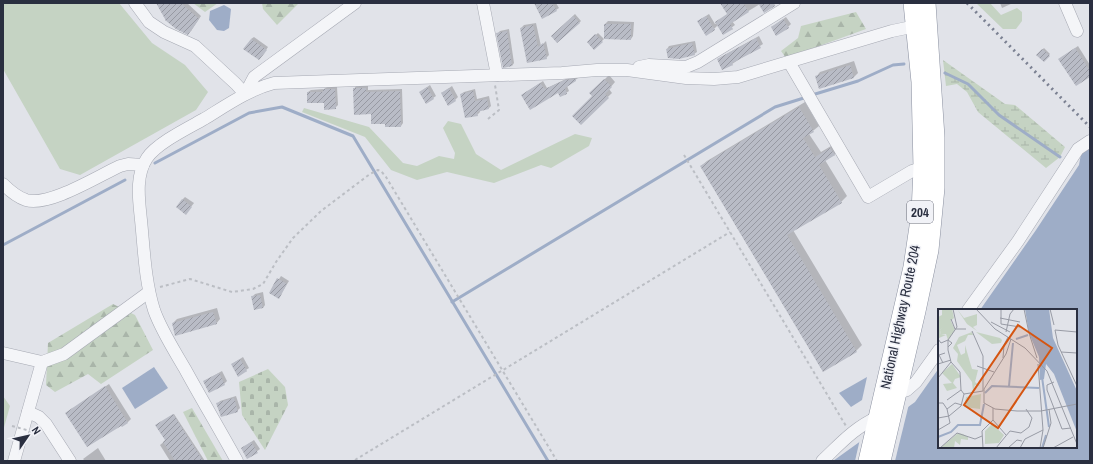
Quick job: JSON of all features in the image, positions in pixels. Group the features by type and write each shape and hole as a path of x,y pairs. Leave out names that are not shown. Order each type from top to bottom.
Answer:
{"highway":[{"name":"National Highway Route 204","path":"867,461 885,415 898,393 930,250 936,188 936,137 921,25 912,3"},
{"name":"National Highway Route 204","path":"882,461 885,415 912,267 920,213 922,168 920,82 921,25 927,3"}],"street":[{"path":"135,3 149,22 164,32 195,46 245,94"},
{"path":"245,94 254,77 355,3"},
{"path":"483,3 497,75"},
{"path":"626,70 649,65 686,67 698,62 794,3"},
{"path":"1065,3 1077,31"},
{"path":"237,461 168,340 155,312 150,292 145,264 139,193 140,176 142,165 148,157 164,143 245,94 259,87 274,83 562,73 597,70 626,70 686,78 714,79 738,77 892,31 921,25"},
{"path":"788,62 868,197 912,171 922,168"},
{"path":"969,309 1018,241 1078,149 1090,140"},
{"path":"3,184 10,191 26,200 43,200 60,195 120,166 128,164 142,165"},
{"path":"3,353 42,362 64,354 150,292"},
{"path":"898,393 906,390 916,382 938,351"},
{"path":"14,461 42,362"},
{"path":"28,412 46,424 70,461"},
{"path":"822,461 865,422 885,415"}],"path":[{"path":"488,119 499,110 495,81 497,75"},
{"path":"684,155 851,434"},
{"path":"150,292 163,286 190,279 232,292 253,289 263,284 293,238 321,212 370,174 378,170 381,171 557,461"},
{"path":"355,460 730,232"},
{"path":"12,426 34,432"}],"green space":[{"path":"3,3 119,3 152,43 185,65 208,92 196,110 80,175 60,169 3,69"},
{"path":"193,3 218,3 205,12"},
{"path":"262,3 299,3 277,25 263,9"},
{"path":"976,3 990,3 1001,15 1017,8 1022,12 1022,21 1016,29 1003,29"},
{"path":"856,12 866,29 786,58 781,51 798,38 801,26"},
{"path":"943,60 1005,104 1015,105 1065,147 1060,157 1046,168 978,112 967,92 957,84 946,86"},
{"path":"304,108 369,127 403,163 417,166 439,156 454,159 455,153 443,128 448,121 461,124 476,154 501,170 575,134 592,138 589,146 551,168 541,165 494,183 447,172 417,180 391,170 365,137 302,112"},
{"path":"113,304 135,315 153,350 101,384 88,374 55,392 46,385 48,343"},
{"path":"268,369 285,387 288,405 265,450 242,415 239,382"},
{"path":"3,396 10,406 3,431"},
{"path":"192,408 223,461 208,461 183,412"}],"water":[{"path":"224,5 231,9 229,28 224,31 217,30 209,20 210,11"},
{"path":"1090,148 1090,461 833,461 915,402 938,369 938,448 1077,448 1077,309 981,309 1079,165 1081,154"},
{"path":"154,367 168,388 135,409 122,388"},
{"path":"867,377 862,400 851,407 839,393"}],"pier":[{"path":"909,404 895,461 855,461 860,439"}],"building":[{"path":"156,3 181,3 199,19 188,35 176,29 165,20"},
{"path":"534,3 552,3 557,11 542,19"},
{"path":"720,3 743,3 749,12 730,24 733,29 723,35 715,22 727,14"},
{"path":"758,3 773,3 775,6 764,13"},
{"path":"573,16 580,23 557,43 551,36"},
{"path":"706,16 715,30 706,36 697,21"},
{"path":"783,19 789,28 776,36 771,27"},
{"path":"604,24 631,24 631,40 604,39"},
{"path":"533,25 538,47 543,43 547,59 527,63 520,28"},
{"path":"507,31 512,66 503,68 496,33"},
{"path":"595,34 603,42 594,50 587,42"},
{"path":"756,38 761,48 722,70 717,59"},
{"path":"251,39 267,50 259,60 243,49"},
{"path":"692,43 695,55 679,59 668,58 666,49"},
{"path":"1075,48 1090,71 1090,77 1076,86 1058,59"},
{"path":"1042,49 1050,56 1044,62 1036,55"},
{"path":"850,65 854,78 819,89 815,76"},
{"path":"576,79 576,81 565,88 567,94 560,97 558,93 530,110 521,95 540,83 545,89 565,80"},
{"path":"604,79 612,87 605,94 609,98 581,125 572,116 592,96 589,93"},
{"path":"427,87 434,99 426,104 419,92"},
{"path":"353,88 366,88 366,92 400,91 401,127 385,127 385,124 371,124 371,114 354,115"},
{"path":"449,88 456,101 448,106 441,93"},
{"path":"323,89 335,89 336,109 324,110 324,103 307,103 307,92 323,92"},
{"path":"473,91 475,101 487,99 489,109 477,112 478,116 465,118 460,94"},
{"path":"799,107 814,132 803,138 815,157 830,148 835,155 819,165 842,203 787,235 857,352 823,372 700,166"},
{"path":"182,199 192,207 186,215 176,207"},
{"path":"277,278 287,284 279,299 269,293"},
{"path":"260,295 263,308 254,310 251,296"},
{"path":"213,312 217,324 175,336 172,323"},
{"path":"240,359 247,371 238,377 231,364"},
{"path":"219,373 225,385 209,393 203,381"},
{"path":"105,386 128,423 87,447 65,413"},
{"path":"234,398 238,412 221,417 216,403"},
{"path":"173,414 203,461 175,461 163,442 165,440 155,425"},
{"path":"251,442 258,453 247,459 241,448"}],"waterway":[{"path":"812,95 858,81 893,65 904,64"},
{"path":"945,73 968,84 999,115 1060,157"},
{"path":"452,302 775,107 807,97"},
{"path":"155,163 249,113 282,107 353,136 548,461"},
{"path":"3,245 125,180"}],"railway":[{"path":"967,3 1090,127"}]}
